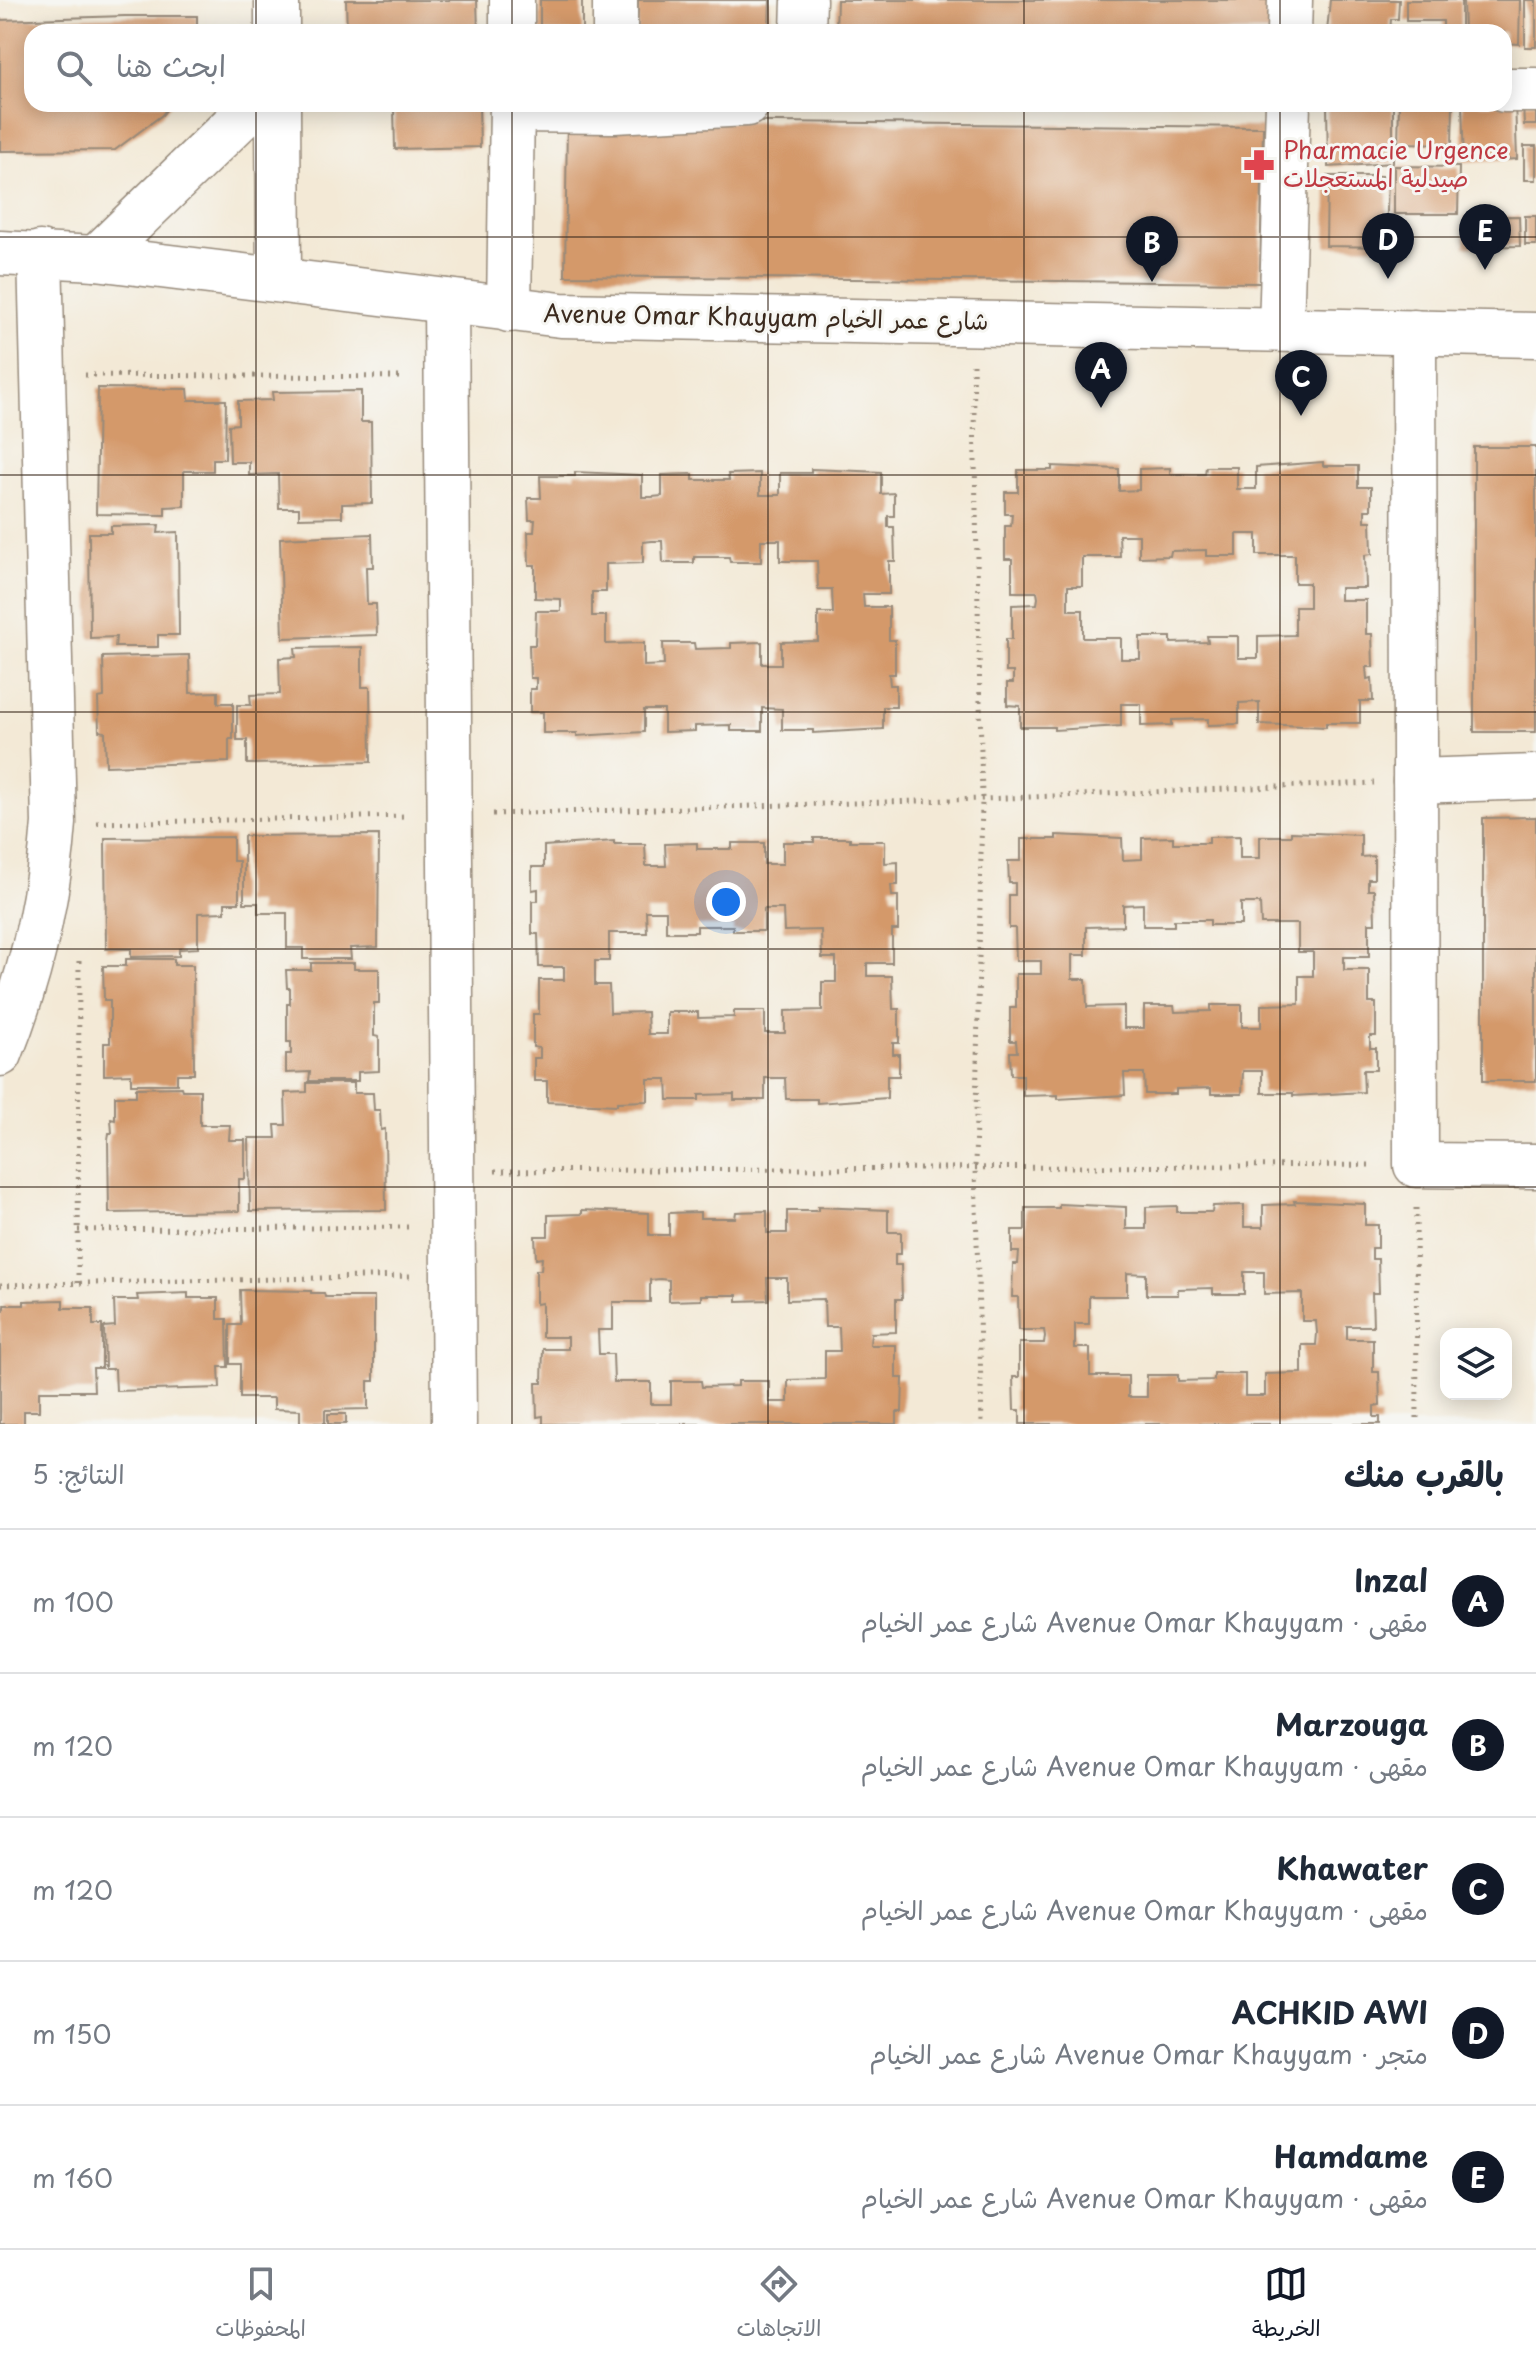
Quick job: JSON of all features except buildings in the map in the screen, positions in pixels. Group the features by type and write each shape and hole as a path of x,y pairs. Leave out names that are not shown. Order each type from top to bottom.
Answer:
{"street":[{"path":"277,0 277,24"},
{"path":"512,0 512,24"},
{"path":"615,0 615,24"},
{"path":"803,24 804,0"},
{"path":"1289,24 1290,0"},
{"path":"1512,90 1536,90"},
{"path":"96,258 247,112"},
{"path":"278,112 279,279"},
{"path":"509,310 512,112"},
{"path":"1281,329 1288,112"},
{"path":"0,1054 19,1007 38,939 51,869 54,823 44,375 20,253"},
{"name":"Avenue Omar Khayyam شارع عمر الخيام","path":"20,253 96,258 561,315 1536,335"},
{"path":"446,301 454,1424"},
{"path":"1414,332 1416,1165 1536,1166"},
{"path":"1415,781 1536,777"}],"path":[{"path":"973,323 982,799 975,1168 982,1424"},
{"path":"44,375 447,378"},
{"path":"54,823 982,799 1415,781"},
{"path":"78,1283 79,948"},
{"path":"454,1171 1416,1165 1417,1424"},
{"path":"78,1230 454,1227"},
{"path":"0,1285 455,1274"}],"place":[{"name":"Pharmacie Urgence صيدلية المستعجلات","path":"1259,165"},
{"name":"Hamdame","path":"1485,270"},
{"name":"ACHKID AWI","path":"1388,279"},
{"name":"Marzouga","path":"1152,282"},
{"name":"Inzal","path":"1101,408"},
{"name":"Khawater","path":"1301,416"}]}
